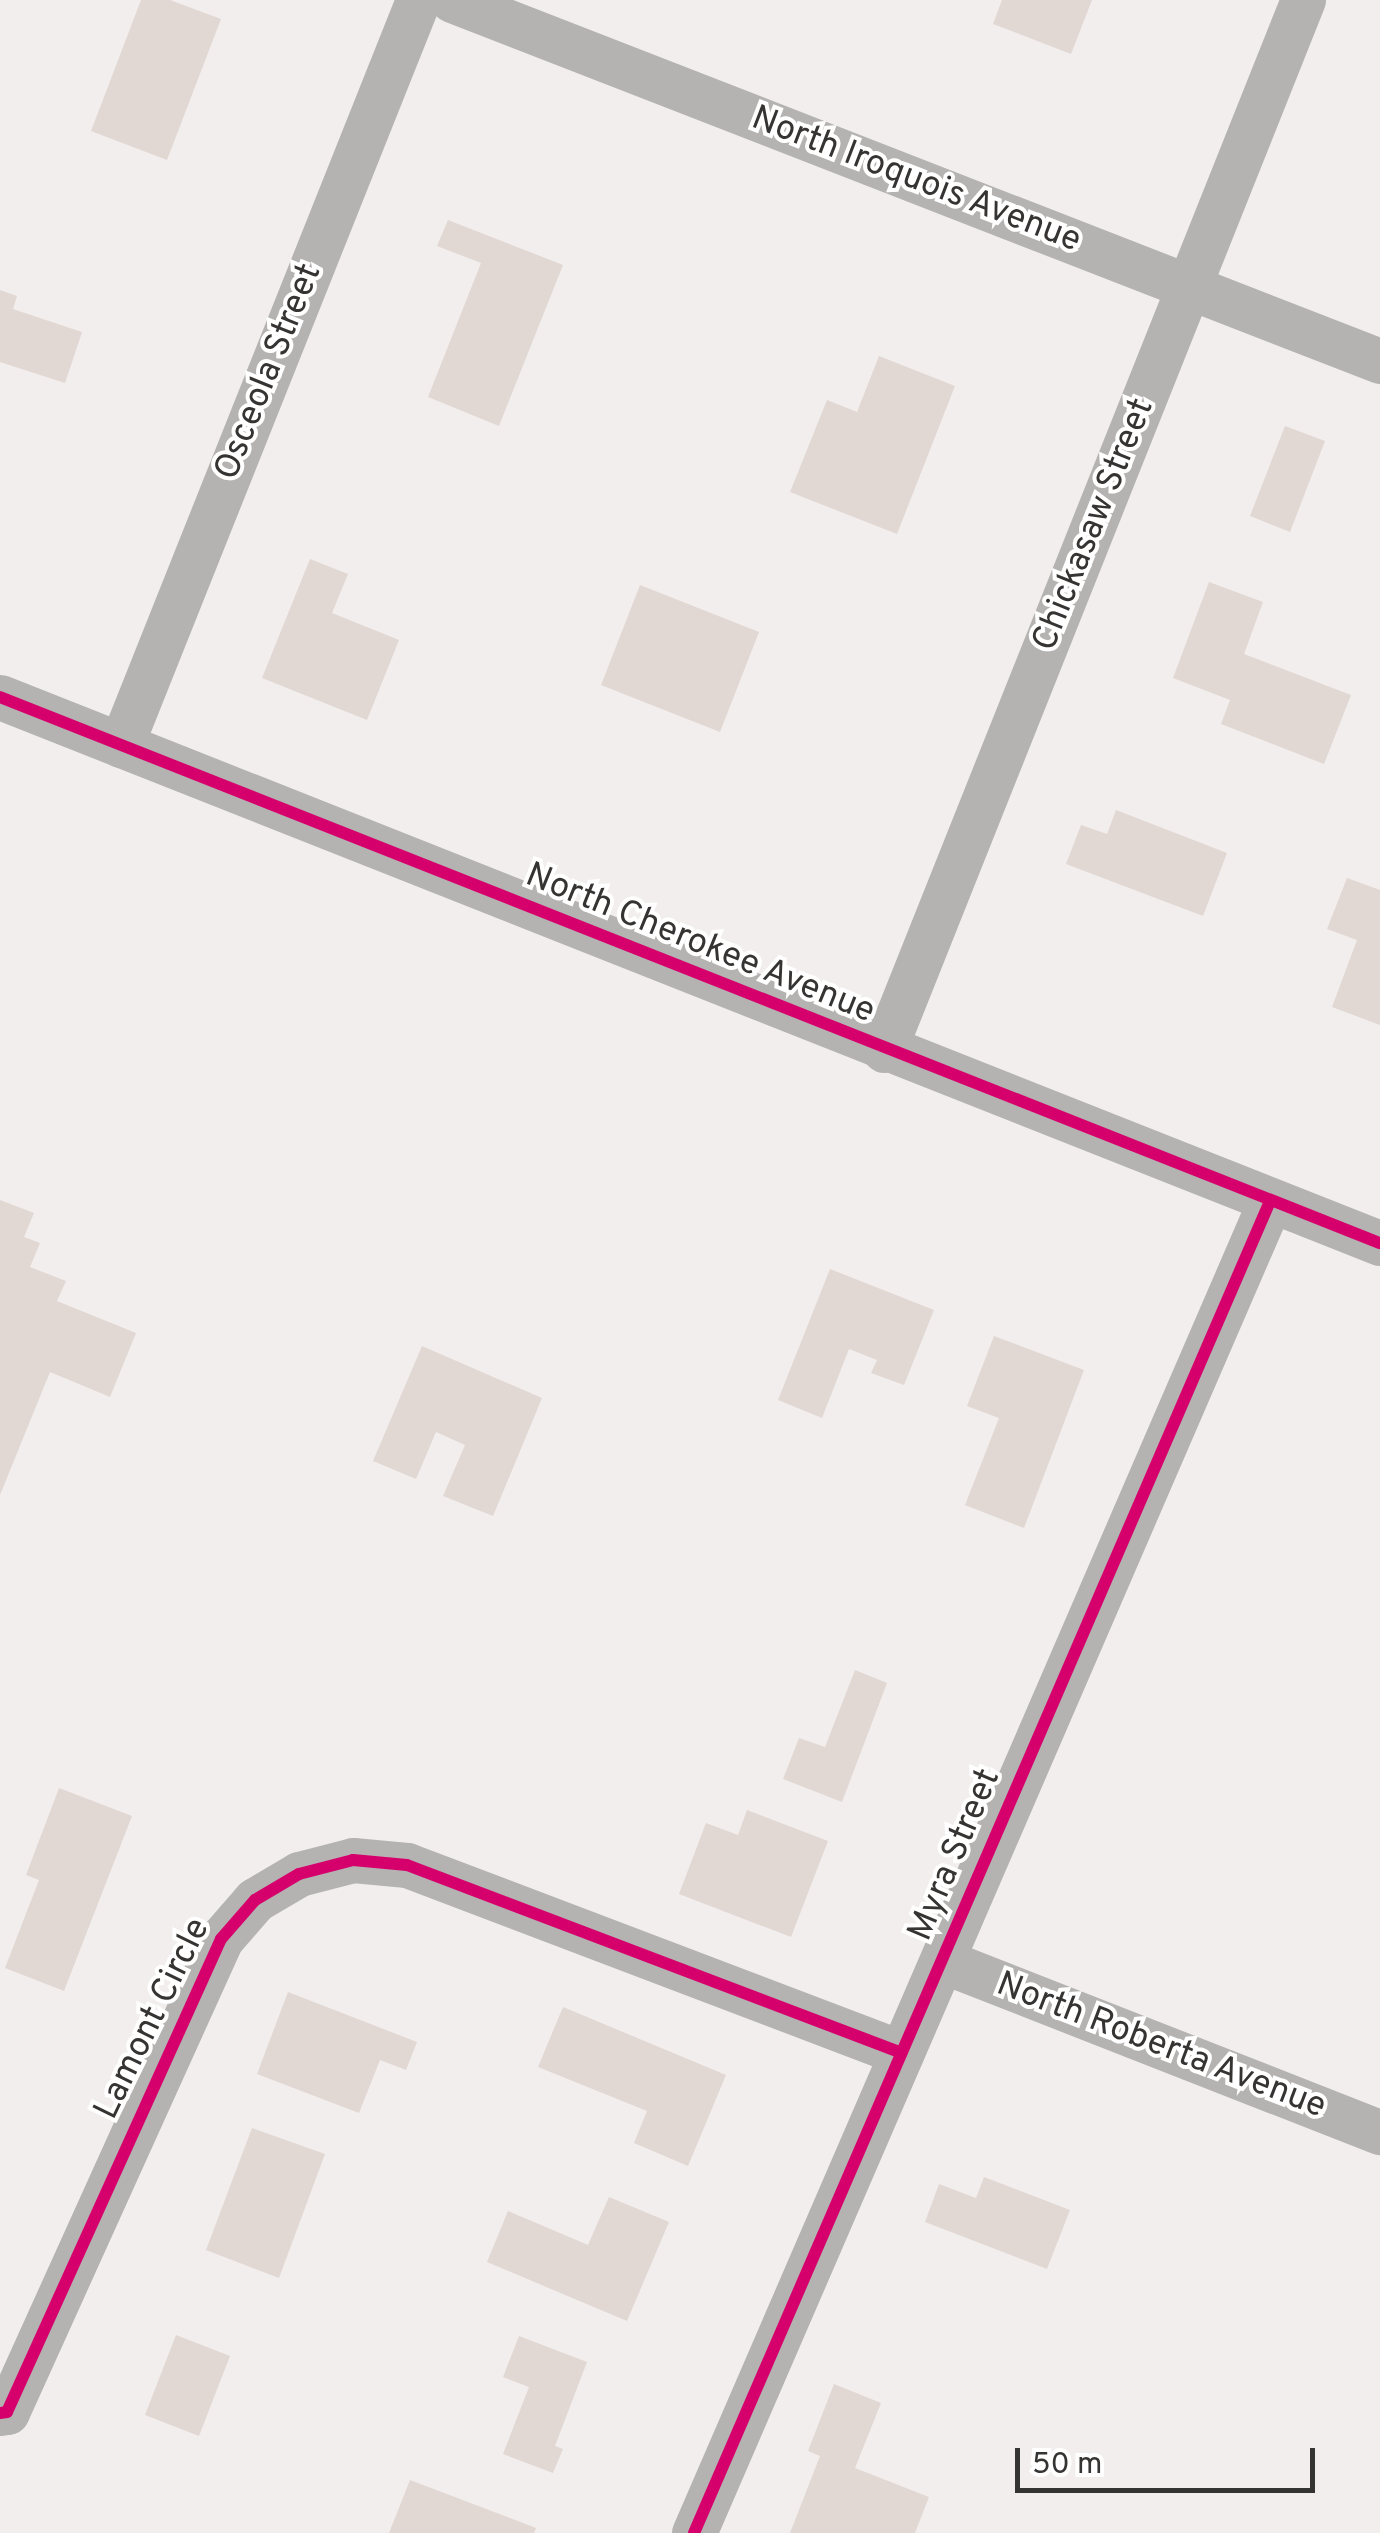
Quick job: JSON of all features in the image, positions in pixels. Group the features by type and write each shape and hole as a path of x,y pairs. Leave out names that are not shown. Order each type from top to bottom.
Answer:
{"street":[{"name":"Osceola Street","path":"121,745 418,0"},
{"name":"North Iroquois Avenue","path":"452,0 1380,361"},
{"name":"Chickasaw Street","path":"884,1050 1303,0"},
{"name":"North Cherokee Avenue","path":"0,697 884,1050 1380,1243"},
{"name":"Myra Street","path":"694,2533 1270,1200"},
{"name":"Lamont Circle","path":"0,2413 7,2412 221,1939 255,1900 299,1874 353,1860 407,1865 902,2053"},
{"name":"North Roberta Avenue","path":"943,1961 1380,2132"}],"building":[{"path":"141,0 170,0 221,19 167,160 91,131"},
{"path":"1002,0 1092,0 1071,54 993,24"},
{"path":"448,220 563,265 499,426 428,397 481,263 437,246"},
{"path":"0,290 17,296 13,309 82,332 65,383 0,362"},
{"path":"879,356 955,386 897,534 790,492 827,400 857,412"},
{"path":"1285,426 1325,441 1290,532 1250,516"},
{"path":"310,559 348,574 332,613 399,640 367,720 262,678"},
{"path":"1209,582 1263,602 1244,654 1351,695 1324,764 1221,724 1230,700 1173,678"},
{"path":"640,585 759,632 720,732 601,685"},
{"path":"1116,810 1227,853 1203,916 1066,864 1081,825 1107,834"},
{"path":"1347,878 1380,890 1380,1025 1332,1007 1357,940 1327,929"},
{"path":"0,1200 34,1213 24,1237 40,1243 30,1267 66,1281 57,1301 136,1333 110,1397 50,1372 0,1495"},
{"path":"830,1269 934,1310 904,1385 871,1373 877,1360 849,1349 822,1418 778,1400"},
{"path":"994,1336 1084,1370 1024,1528 965,1505 999,1418 967,1406"},
{"path":"422,1346 542,1398 493,1516 443,1496 465,1445 436,1432 416,1479 373,1461"},
{"path":"855,1670 887,1683 842,1802 783,1779 799,1738 825,1747"},
{"path":"59,1788 132,1816 64,1991 5,1968 39,1880 26,1875"},
{"path":"747,1810 828,1841 791,1937 679,1894 706,1823 738,1835"},
{"path":"288,1992 417,2042 406,2070 380,2060 359,2113 257,2074"},
{"path":"563,2007 726,2075 688,2166 634,2143 647,2111 538,2067"},
{"path":"252,2128 325,2154 279,2278 206,2250"},
{"path":"984,2177 1070,2210 1047,2269 925,2222 939,2184 976,2198"},
{"path":"609,2197 669,2222 627,2321 487,2262 508,2211 588,2245"},
{"path":"176,2335 230,2356 199,2436 145,2415"},
{"path":"519,2336 587,2362 555,2446 563,2449 553,2473 503,2454 529,2387 503,2377"},
{"path":"834,2384 881,2403 855,2468 929,2497 915,2533 790,2533 820,2456 808,2451"},
{"path":"410,2480 536,2528 534,2533 389,2533"}],"cycle path":[{"path":"0,697 1380,1243"},
{"path":"694,2533 1270,1201"},
{"path":"0,2413 7,2412 221,1939 255,1900 299,1874 353,1860 407,1865 902,2053"}]}
